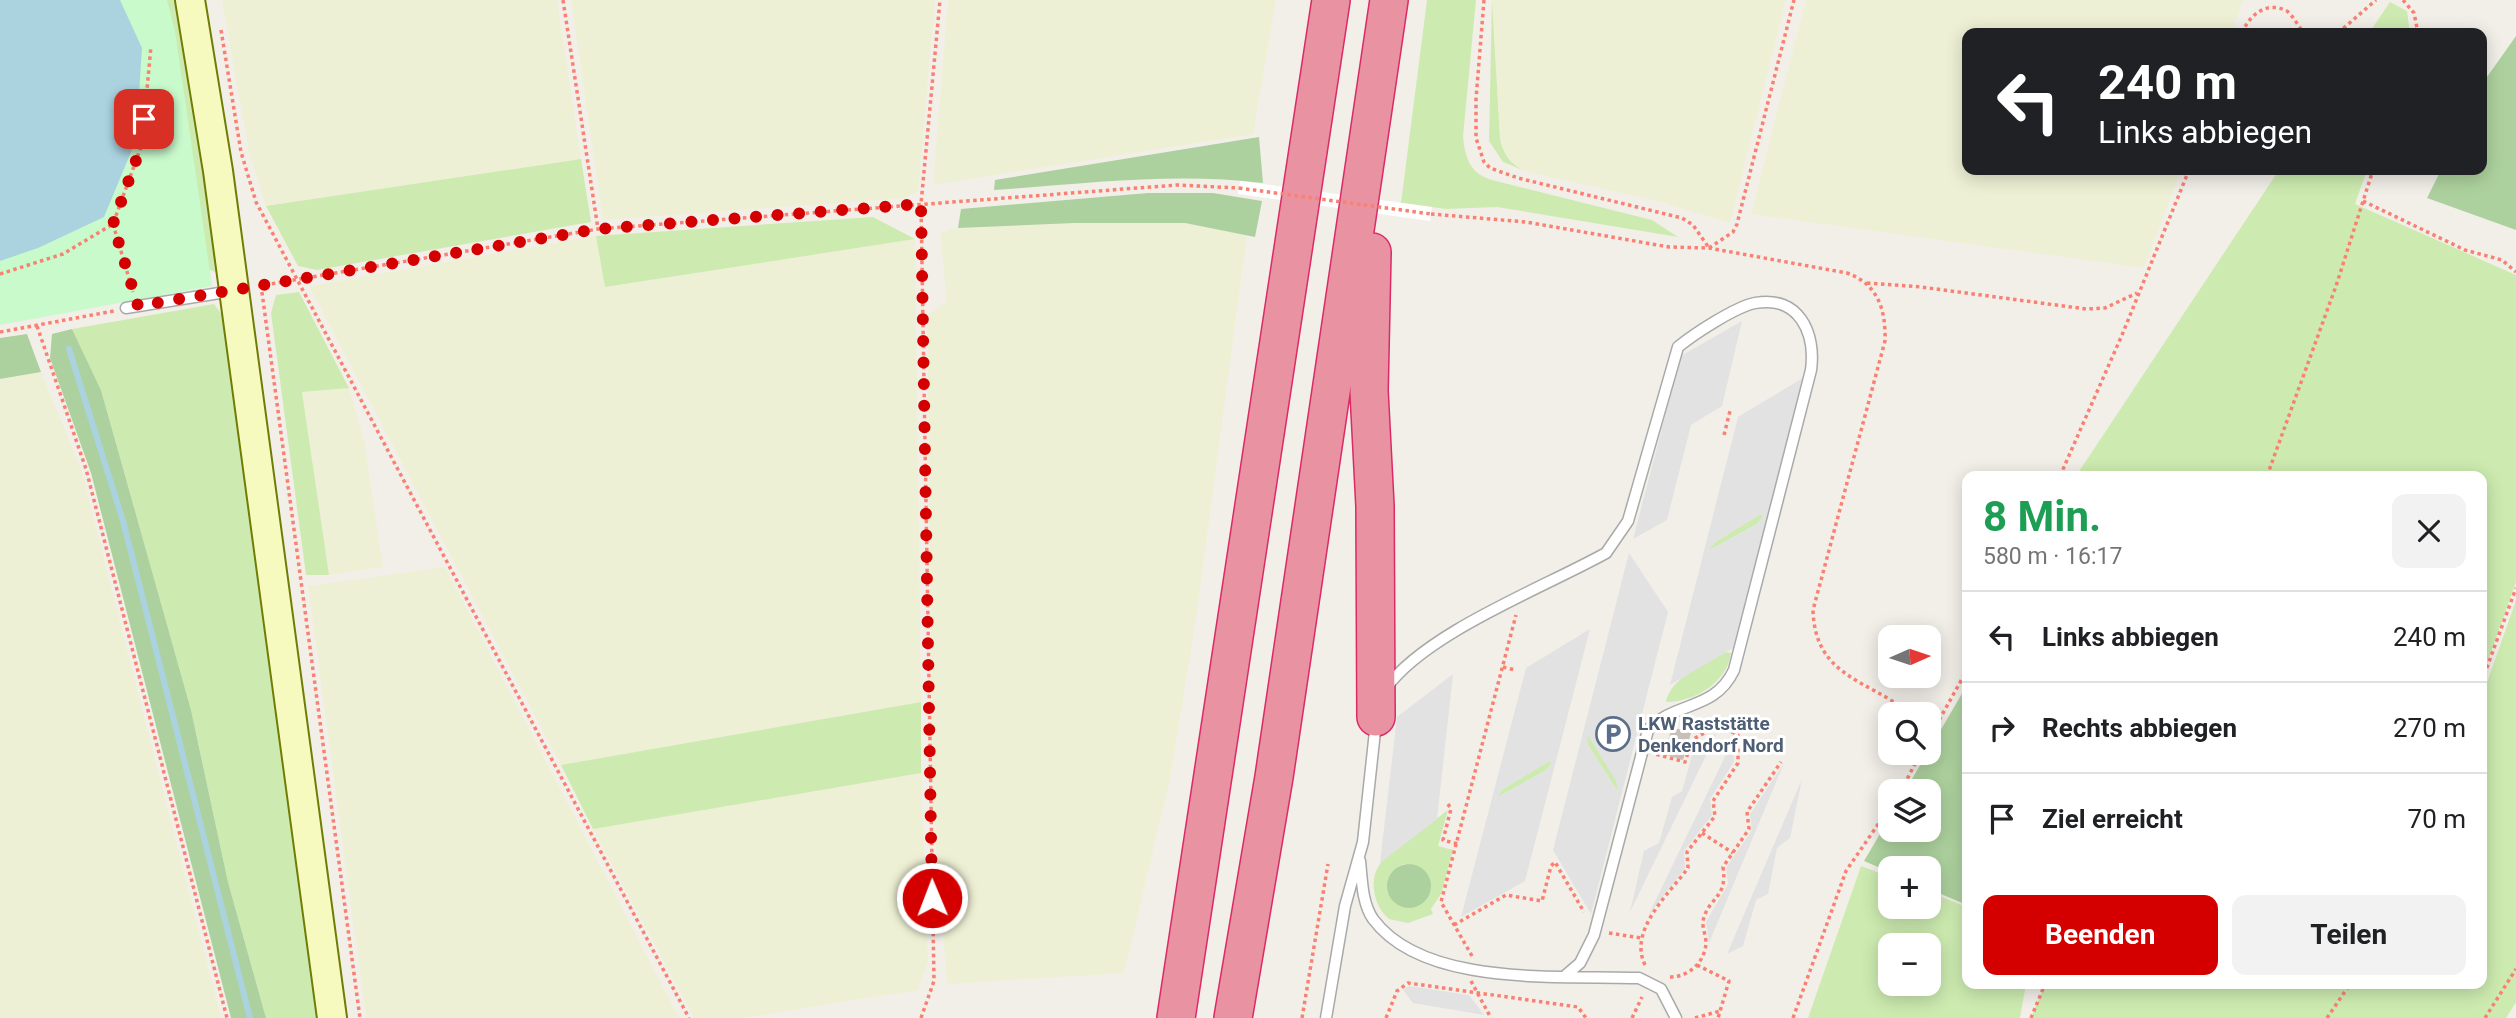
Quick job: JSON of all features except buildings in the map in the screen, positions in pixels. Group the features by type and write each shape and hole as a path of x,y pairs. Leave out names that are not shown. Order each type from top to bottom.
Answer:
{"highway":[{"path":"1176,1018 1331,0"},
{"path":"1233,1018 1274,777 1389,0"},
{"path":"1376,717 1375,506 1369,391 1378,76"}],"main road":[{"path":"190,0 214,144 332,1018"}],"lane":[{"path":"126,308 233,291"},
{"path":"1326,1018 1345,906 1359,857 1370,790 1376,717 1384,691 1400,670 1427,648 1606,553 1622,534 1628,521 1678,347 1744,307 1756,303 1779,305 1797,315 1811,333 1811,370 1734,670 1727,683 1705,702 1671,713 1648,730 1595,931 1584,956 1566,975"},
{"path":"1359,857 1367,906 1379,925 1413,952 1471,971 1639,978 1661,989 1676,1018"}],"path":[{"path":"563,0 598,229"},
{"path":"921,1018 934,981 921,204 940,0"},
{"path":"1484,0 1476,99 1476,138 1484,162 1490,168 1518,178 1682,218 1693,225 1709,248"},
{"path":"1709,248 1733,232 1737,224 1794,0"},
{"path":"2344,28 2376,0"},
{"path":"2403,0 2414,13 2417,28"},
{"path":"2244,28 2251,13 2259,7 2272,4 2286,10 2300,28"},
{"path":"219,22 246,175 256,202 689,1018"},
{"path":"138,306 113,224 142,144 151,46"},
{"path":"2062,471 2187,175"},
{"path":"2269,471 2336,286 2371,175"},
{"path":"233,291 598,229 1177,185 1239,188 1431,214 1478,216 1669,247 1709,248 1847,273 1867,283 1921,287 2086,309 2105,308 2139,292"},
{"path":"2363,201 2465,250 2500,259 2516,272"},
{"path":"0,274 62,254 113,224"},
{"path":"1867,283 1882,306 1885,341 1813,610 1814,631 1820,650 1836,666 1892,702"},
{"path":"261,285 360,1018"},
{"path":"0,332 126,308"},
{"path":"37,326 86,470 227,1018"},
{"path":"1724,435 1730,411"},
{"path":"2487,667 2516,587"},
{"path":"1491,1018 1471,986 1472,956 1441,902 1520,598"},
{"path":"1503,667 1515,670"},
{"path":"1941,717 1962,679"},
{"path":"1643,750 1685,762 1692,740 1718,725 1738,736 1738,763 1713,801 1714,816 1687,852 1688,868 1647,922 1641,938 1642,958 1649,969"},
{"path":"1666,977 1684,975 1697,965 1705,946 1703,921 1726,883 1723,867 1749,829 1747,812 1781,762"},
{"path":"1448,804 1451,809 1443,840 1458,844"},
{"path":"1793,1018 1846,871 1878,824"},
{"path":"1702,833 1733,853"},
{"path":"1454,925 1506,895 1542,901 1551,866 1555,862 1583,906 1584,930 1641,938"},
{"path":"1302,1018 1328,864"},
{"path":"1697,965 1728,979 1729,987 1718,1018"},
{"path":"2485,1018 2516,969"},
{"path":"1386,1018 1398,990 1408,983 1578,1007 1586,1018"},
{"path":"2031,1018 2043,989"},
{"path":"2328,1018 2347,989"},
{"path":"1695,1018 1720,1011"}],"green space":[{"path":"0,0 167,0 175,31 212,286 0,325"},
{"path":"158,0 177,0 221,275 202,266"},
{"path":"222,0 557,0 581,159 266,206 249,153"},
{"path":"571,0 935,0 918,191 906,198 603,220"},
{"path":"948,0 1276,0 1253,134 933,185"},
{"path":"1427,0 1476,0 1463,136 1465,151 1473,169 1492,180 1652,220 1678,237 1497,207 1446,209 1401,203"},
{"path":"1492,0 1786,0 1730,223 1661,202 1525,171 1513,164 1505,154 1500,139"},
{"path":"1492,0 1500,139 1508,158 1525,171 1503,162 1489,141"},
{"path":"1806,0 2243,0 2233,28 1962,28 1962,175 2179,175 2144,268 1751,214"},
{"path":"2390,2 2407,11 2409,28 2372,28"},
{"path":"2516,36 2516,230 2427,198 2438,175 2487,175 2487,77"},
{"path":"1259,137 1263,183 1162,179 994,190 995,180"},
{"path":"581,159 591,222 317,270 298,266 266,206"},
{"path":"2276,175 2365,175 2355,204 2516,275 2516,582 2487,663 2487,471 2079,471"},
{"path":"1148,193 1213,193 1262,201 1255,237 1185,223 1075,223 958,228 961,209"},
{"path":"873,217 915,239 605,287 596,236"},
{"path":"1075,223 1185,223 1247,235 1196,619 1170,779 1124,973 947,984 933,805 927,316 947,301 940,233 958,228"},
{"path":"596,236 605,287 915,239 921,702 561,765 309,286"},
{"path":"299,292 349,388 302,392 329,575 306,575 271,313 276,295"},
{"path":"214,304 228,323 323,1018 266,1018 228,882 191,710 101,390 72,329"},
{"path":"72,329 101,390 191,710 228,882 266,1018 231,1018 91,473 50,358 52,334"},
{"path":"27,334 41,372 0,379 0,338"},
{"path":"41,372 81,469 221,1018 0,1018 0,379"},
{"path":"349,388 364,439 383,567 329,575 302,392"},
{"path":"1761,514 1763,517 1757,524 1708,551 1715,542"},
{"path":"445,567 679,1018 366,1018 308,586"},
{"path":"2516,600 2516,1002 2506,1018 2031,1018 2043,989 2487,989 2487,683"},
{"path":"1726,652 1731,653 1728,664 1708,689 1687,699 1666,702 1674,685 1682,678"},
{"path":"1962,694 1962,903 1941,894 1941,856 1878,856 1878,867 1864,861 1878,837 1878,842 1941,842 1941,779 1912,779 1920,765 1941,765 1941,729"},
{"path":"921,702 921,773 593,829 561,765"},
{"path":"1589,734 1617,781 1618,792 1588,745 1586,735"},
{"path":"1549,761 1552,763 1545,771 1496,798 1503,789"},
{"path":"921,773 928,962 918,990 742,1018 694,1018 593,829"},
{"path":"1448,810 1438,846 1453,850 1441,894 1431,909 1433,914 1408,923 1389,919 1376,901 1376,870 1393,851","holes":["1411,864 1416,906 1401,906 1388,891 1398,867"]},
{"path":"1409,864 1424,871 1431,886 1424,901 1409,908 1394,901 1387,886 1394,871"},
{"path":"1861,866 1878,872 1878,919 1941,919 1941,897 1962,905 1962,989 2025,989 2020,1018 1808,1018"}],"shaded area":[{"path":"1742,321 1722,406 1691,425 1667,520 1633,539 1681,356"},
{"name":"LKW Raststätte Denkendorf Nord","path":"1803,378 1733,648 1670,685 1738,417","holes":["1761,514 1763,517 1757,524 1708,551 1715,542"]},
{"name":"LKW Raststätte Denkendorf Nord","path":"1629,553 1668,612 1591,914 1553,850","holes":["1587,734 1616,781 1618,792 1588,745"]},
{"path":"1590,629 1525,881 1461,917 1526,668","holes":["1549,761 1552,763 1545,771 1496,798 1503,789"]},
{"path":"1453,674 1437,819 1380,863 1397,717"},
{"name":"LKW Raststätte Denkendorf Nord","path":"1717,733 1630,912 1644,851 1659,843 1672,797 1682,791 1695,745"},
{"name":"LKW Raststätte Denkendorf Nord","path":"1733,740 1734,762 1710,799 1712,815 1684,851 1685,868 1648,916"},
{"name":"LKW Raststätte Denkendorf Nord","path":"1784,763 1709,943 1706,922 1728,884 1726,868 1752,830 1750,814"},
{"name":"LKW Raststätte Denkendorf Nord","path":"1802,779 1790,838 1777,848 1768,894 1756,900 1743,946 1727,954"},
{"path":"1409,986 1469,995 1484,1015 1413,1003 1403,990"}],"water":[{"path":"0,0 120,0 142,48 136,140 104,217 38,248 0,261"}],"pier":[{"path":"1240,181 1432,207 1430,221 1238,194"}],"waterway":[{"path":"69,349 123,521 250,1018"}],"place":[{"name":"LKW Raststätte Denkendorf Nord","path":"1613,734"}],"route":[{"path":"144,119 142,144 113,224 138,306 598,229 921,204 932,898"}]}
